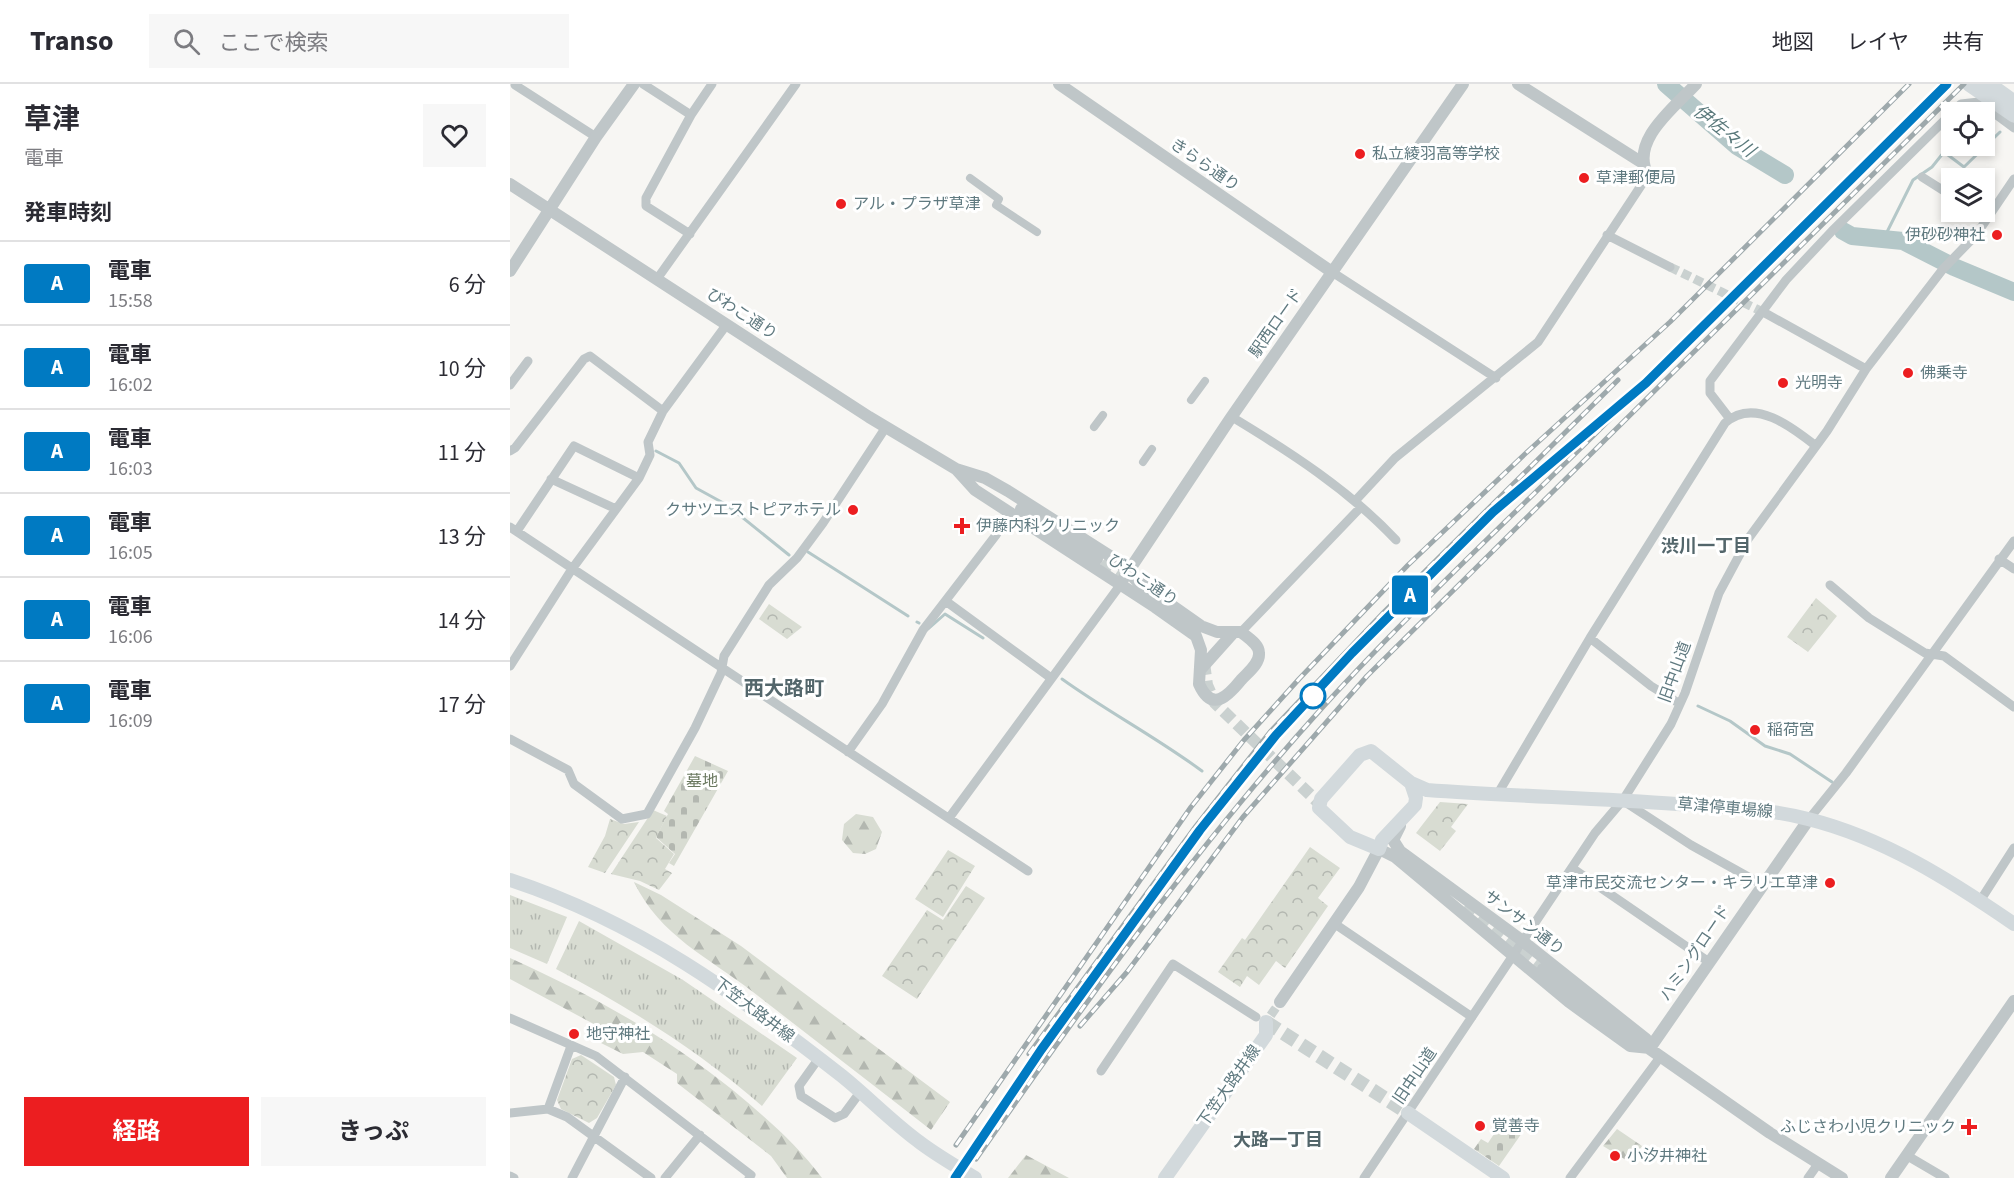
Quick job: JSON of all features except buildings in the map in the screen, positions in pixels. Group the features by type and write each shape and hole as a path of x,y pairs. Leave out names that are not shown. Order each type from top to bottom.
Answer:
{"main road":[{"path":"1969,84 2014,115"},
{"path":"1989,84 2014,102"},
{"name":"草津停車場線","path":"1379,849 1350,837 1320,811 1321,798 1366,751 1377,753 1411,783 1427,790 1746,808 1809,819 1868,838 1907,856 2014,924"},
{"path":"1379,849 1382,840 1403,820 1415,802 1411,783"},
{"name":"下笠大路井線","path":"510,880 590,910 666,949 728,989 861,1091 918,1141 975,1178"},
{"name":"下笠大路井線","path":"1165,1178 1266,1035 1261,1020"},
{"path":"1408,1113 1503,1178"}],"street":[{"path":"510,271 596,137 634,84"},
{"path":"643,84 691,115"},
{"path":"690,234 646,206 646,198 691,115 711,84"},
{"path":"657,279 796,84"},
{"name":"きらら通り","path":"1059,84 1332,272"},
{"name":"駅西ロード","path":"1121,584 1232,417 1463,84"},
{"path":"1200,670 1358,504 1371,480 1538,342 1648,175 1641,162 1518,84"},
{"path":"514,87 596,137"},
{"path":"1641,162 1644,148 1652,132 1686,92"},
{"path":"1730,419 1710,393 1710,381 1778,289 1832,231 1961,104 1979,102 2014,128"},
{"path":"1922,177 1941,189"},
{"path":"970,178 999,199 996,204 1036,232"},
{"name":"旧中山道","path":"1995,207 2014,179"},
{"name":"びわこ通り","path":"510,184 886,427 956,469 985,478 1008,491 1123,564 1137,581 1202,626 1217,632 1238,632 1258,648 1259,659 1228,696 1221,700 1213,699 1200,687 1201,650 1196,636 1121,584 975,490 956,469"},
{"name":"旧中山道","path":"1364,1178 1595,833 1623,800 1648,764 1680,704 1719,593 1748,539 1816,446 1866,369 1943,269 1976,235 1985,222"},
{"path":"1607,235 1670,267"},
{"path":"1332,272 1496,378"},
{"path":"1766,314 1866,369"},
{"path":"510,666 572,569 614,508 639,477 650,455 650,436 663,411 727,324"},
{"path":"510,451 515,448 584,359 590,356 663,411"},
{"path":"510,385 528,361"},
{"path":"1191,400 1204,381"},
{"path":"1497,795 1590,638 1730,419 1762,413 1771,416 1816,446"},
{"path":"1094,427 1103,415"},
{"path":"1232,417 1275,443 1358,504 1396,540"},
{"path":"510,739 568,770 574,784 622,819 647,814 680,758 722,667 724,656 769,585 814,535 886,427"},
{"path":"639,477 574,446 514,529 1028,871"},
{"path":"1143,462 1152,449"},
{"path":"956,469 1102,562"},
{"path":"550,479 614,508"},
{"path":"848,752 882,704 923,630 947,602 996,535 1009,513"},
{"path":"1809,819 2014,541"},
{"path":"1999,559 2014,569"},
{"path":"949,818 1121,584"},
{"path":"1830,585 1869,618 1925,653 1944,656 2014,707"},
{"path":"947,602 1051,678"},
{"path":"1590,638 1651,686 1680,704"},
{"path":"1623,800 1691,845 1761,885"},
{"name":"ハミングロード","path":"1650,1048 1809,819"},
{"name":"サンサン通り","path":"1403,820 1394,836 1396,847 1646,1036 1650,1048"},
{"path":"1980,901 2014,848"},
{"path":"1280,1002 1359,887 1379,849"},
{"name":"サンサン通り","path":"1379,849 1395,857 1513,957 1569,1002 1630,1046 1650,1048 1818,1164 1842,1178"},
{"path":"1572,868 1709,962"},
{"path":"1335,924 1472,1017"},
{"path":"1101,1071 1173,964 1181,966 1261,1020"},
{"path":"1543,969 1650,1048"},
{"path":"1891,1178 2014,1001"},
{"path":"512,1022 578,1046 625,1077 751,1175 749,1178"},
{"path":"548,1109 578,1046"},
{"path":"1570,1178 1661,1056"},
{"path":"819,1058 801,1082 799,1090 801,1096 835,1118 844,1114 861,1091"},
{"path":"572,1178 625,1077"},
{"path":"510,1113 548,1109 567,1117 651,1178"},
{"path":"665,1178 700,1135"},
{"path":"1906,1155 1946,1178"},
{"path":"1808,1178 1818,1164"}],"green space":[{"path":"1816,598 1837,616 1808,652 1787,637"},
{"path":"769,604 802,627 787,639 759,619"},
{"name":"墓地","path":"695,756 728,771 674,866 669,863 675,854 656,837 668,814 664,811"},
{"path":"1440,802 1468,804 1451,827 1456,831 1440,851 1416,833"},
{"path":"653,810 667,816 656,838 674,854 665,869 672,873 659,890 640,881 611,874"},
{"path":"856,814 873,817 882,832 876,849 865,854 853,853 842,840 844,824"},
{"path":"610,819 624,824 639,822 605,873 588,867 605,836"},
{"path":"1310,847 1340,868 1318,898 1328,906 1285,968 1276,961 1259,985 1247,976 1240,987 1218,972 1242,938 1245,940"},
{"path":"948,850 975,866 943,917 915,899"},
{"path":"634,882 661,895 741,946 950,1102 931,1130 753,992 686,944 657,917"},
{"path":"966,886 985,898 917,999 882,976 927,910 943,920"},
{"path":"510,895 567,917 547,964 510,948"},
{"path":"579,921 683,980 797,1058 762,1106 689,1049 611,999 556,969"},
{"path":"510,958 626,1017 708,1071 769,1121 792,1143 822,1178 787,1178 771,1156 677,1083 677,1074 643,1052 623,1054 601,1043 603,1029 510,979"},
{"path":"581,1055 614,1077 616,1085 597,1118 589,1123 561,1109 557,1100 572,1059"},
{"path":"1504,1119 1524,1130 1499,1166 1474,1149 1481,1139 1488,1143"},
{"path":"1617,1129 1642,1146 1631,1163 1603,1146"},
{"path":"1026,1155 1069,1178 1008,1178"}],"waterway":[{"name":"伊佐々川","path":"1666,84 1737,146 1785,175"},
{"path":"1884,238 1913,180 1932,167 1944,152 1964,167 2000,132"},
{"name":"伊佐々川","path":"1843,231 1852,236 1903,241 1954,267 2014,292"},
{"path":"656,451 679,463 696,488 727,505 789,555"},
{"path":"808,552 908,616"},
{"path":"928,629 945,614 983,638"},
{"path":"1062,679 1202,771"},
{"path":"1698,706 1730,721 1765,746 1790,754 1832,782"}],"tunnel":[{"path":"1670,267 1765,313"},
{"path":"1102,562 1131,583"},
{"path":"1204,663 1207,685 1215,703 1326,810"},
{"path":"1464,907 1543,969"},
{"path":"1261,1020 1266,1022 1280,1002"},
{"path":"1266,1022 1408,1113"}],"railway":[{"path":"956,1145 1191,807 1244,740 1408,565 1526,453 1670,322 1909,84"},
{"path":"976,1159 1099,985 1185,871 1275,761 1322,708 1419,607 1947,84"},
{"path":"1080,1026 1127,972 1243,817 1367,676 1964,84"},
{"path":"1029,1054 1196,826 1270,732 1385,611 1618,380"},
{"path":"1508,499 1573,445"},
{"path":"1015,1088 1042,1049"}],"train":[{"name":"A","path":"955,1178 1041,1050 1200,830 1276,735 1352,653 1493,512 1646,383 1947,84"}],"place":[{"name":"私立綾羽高等学校","path":"1360,154"},
{"name":"草津郵便局","path":"1584,178"},
{"name":"アル・プラザ草津","path":"841,204"},
{"name":"伊砂砂神社","path":"1997,235"},
{"name":"佛乗寺","path":"1908,373"},
{"name":"光明寺","path":"1783,383"},
{"name":"クサツエストピアホテル","path":"853,510"},
{"name":"伊藤内科クリニック","path":"962,526"},
{"name":"稲荷宮","path":"1755,730"},
{"name":"草津市民交流センター・キラリエ草津","path":"1830,883"},
{"name":"地守神社","path":"574,1034"},
{"name":"覚善寺","path":"1480,1126"},
{"name":"ふじさわ小児クリニック","path":"1969,1127"},
{"name":"小汐井神社","path":"1615,1156"}],"district":[{"name":"渋川一丁目","path":"1706,546"},
{"name":"西大路町","path":"784,689"},
{"name":"大路一丁目","path":"1278,1140"}]}
